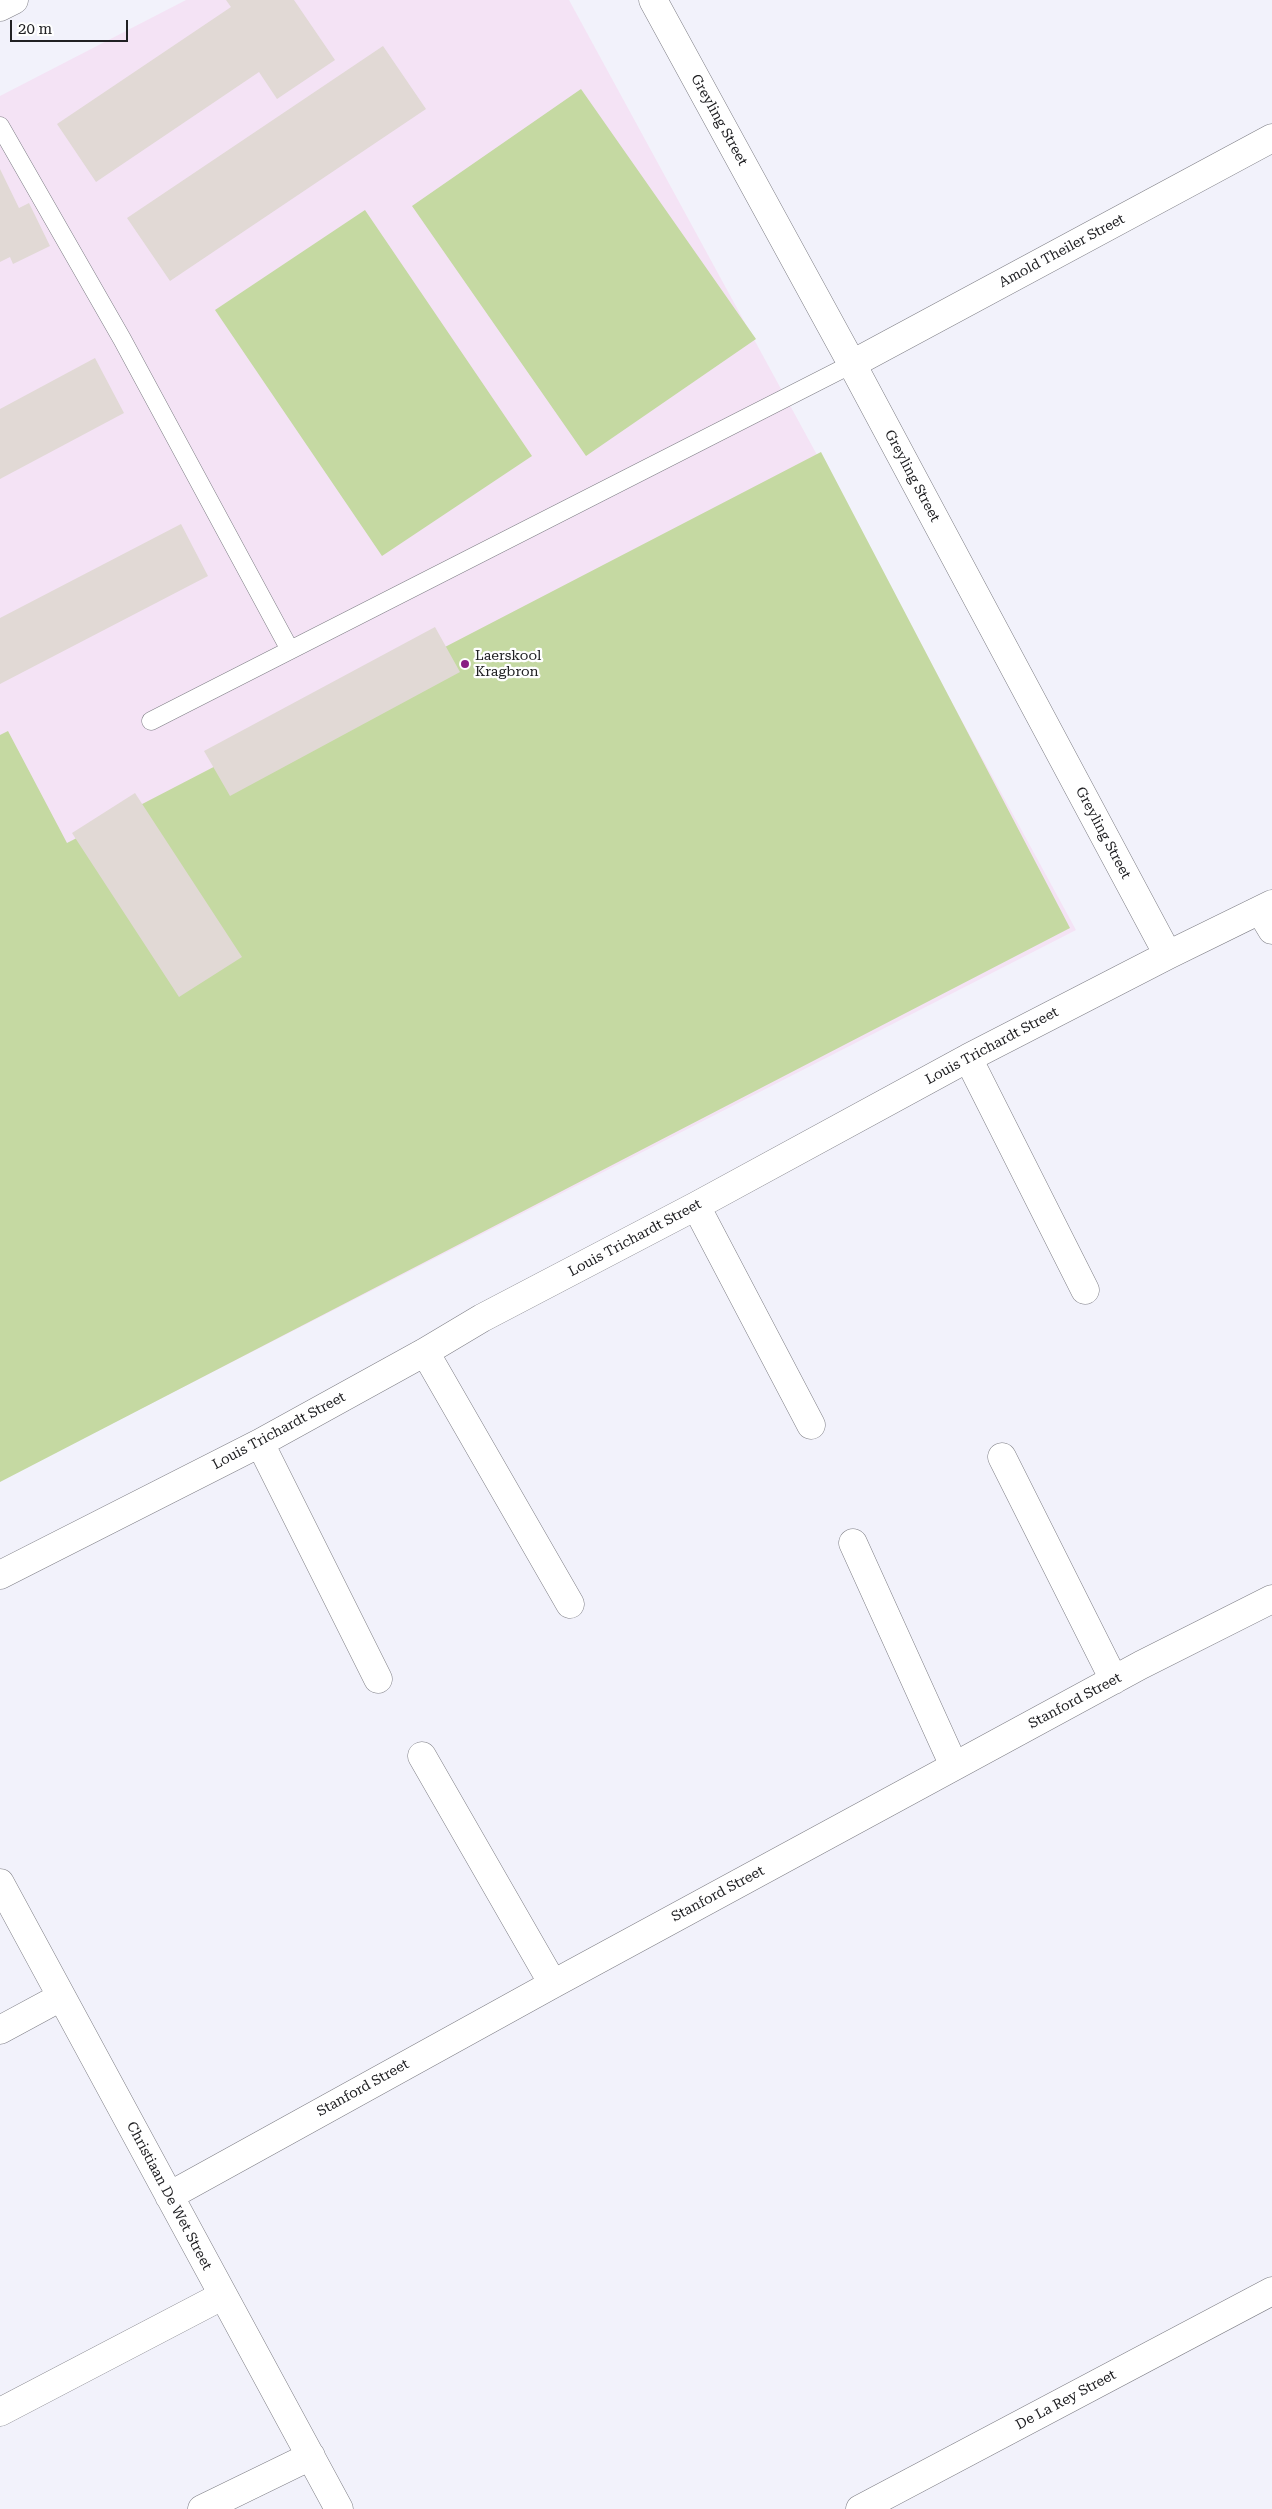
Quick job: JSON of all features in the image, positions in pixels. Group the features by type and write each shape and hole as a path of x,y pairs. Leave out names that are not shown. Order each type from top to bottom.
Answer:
{"street":[{"path":"0,7 14,0"},
{"name":"Greyling Street","path":"653,0 852,364 1168,955"},
{"name":"Amold Theiler Street","path":"852,364 1272,138"},
{"name":"Louis Trichardt Street","path":"0,1575 260,1443 426,1352 482,1318 696,1206 968,1058 1168,955 1268,915"},
{"path":"968,1058 1085,1290"},
{"path":"696,1206 811,1425"},
{"path":"426,1352 570,1604"},
{"path":"260,1443 378,1679"},
{"path":"1002,1457 1114,1680"},
{"path":"853,1543 954,1766"},
{"name":"Stanford Street","path":"169,2196 954,1766 1114,1680 1272,1599"},
{"path":"422,1756 553,1984"},
{"name":"Christiaan De Wet Street","path":"0,1883 339,2509"},
{"path":"0,2030 61,1997"},
{"name":"De La Rey Street","path":"860,2509 1272,2290"},
{"path":"0,2412 222,2296"},
{"path":"202,2509 311,2456"}],"lane":[{"path":"0,126 122,339 290,650"},
{"path":"151,721 852,364"}],"shaded area":[{"name":"Laerskool Kragbron","path":"186,0 569,0 1076,930 0,1481 0,96"}],"green space":[{"path":"581,89 756,339 586,456 412,206"},
{"path":"365,210 532,456 382,556 215,310"},
{"path":"821,452 1070,928 0,1482 0,735 8,731 67,843"}],"building":[{"path":"226,0 294,0 335,60 277,99 259,72 96,182 57,124 231,7"},
{"path":"383,46 426,109 170,281 127,218"},
{"path":"0,169 19,208 29,203 50,246 13,264 10,257 0,262"},
{"path":"95,358 124,413 0,479 0,409"},
{"path":"181,524 208,576 0,684 0,618"},
{"path":"435,627 460,672 230,796 204,751"},
{"path":"135,793 242,957 179,997 72,833"}],"place":[{"name":"Laerskool Kragbron","path":"465,664"}]}
